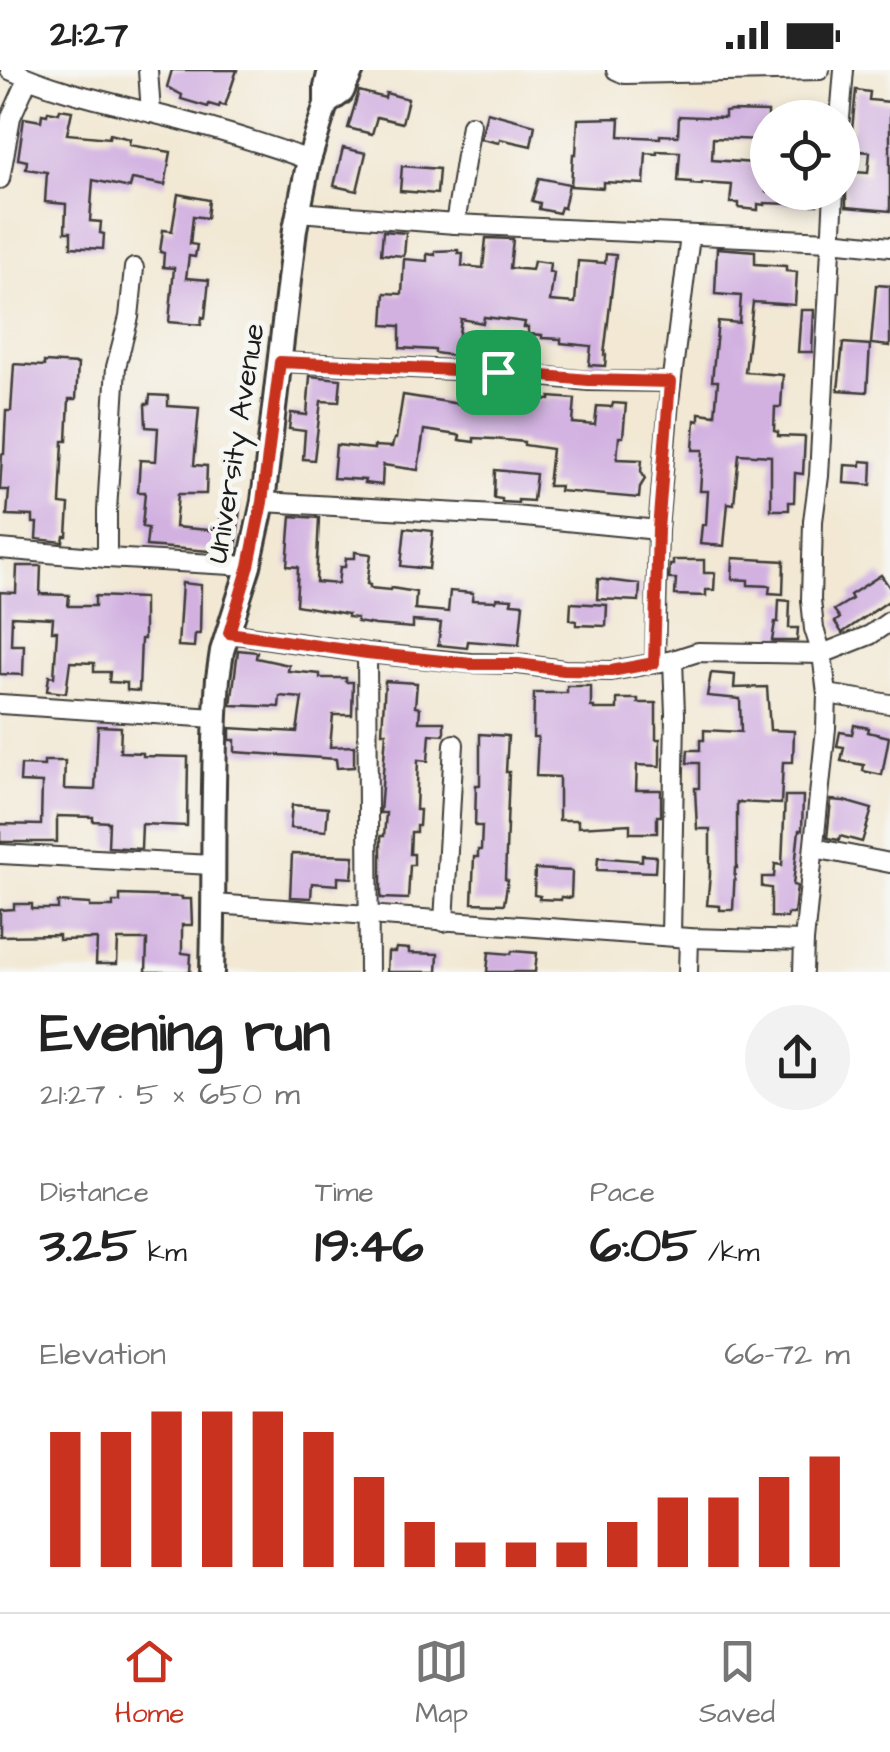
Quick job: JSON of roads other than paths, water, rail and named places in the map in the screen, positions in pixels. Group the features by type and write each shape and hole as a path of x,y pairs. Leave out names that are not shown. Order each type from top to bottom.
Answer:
{"street":[{"path":"10,70 76,94 244,138 309,160"},
{"path":"148,70 151,113"},
{"name":"University Avenue","path":"212,972 216,718 222,651 249,566 262,502 298,212 326,104 330,70"},
{"name":"University Avenue","path":"326,104 342,92 352,70"},
{"path":"616,70 626,74 820,70"},
{"path":"842,100 844,70"},
{"path":"0,179 5,119 28,78"},
{"path":"455,224 471,125"},
{"path":"803,972 826,694 822,654 814,629 811,574 833,210"},
{"path":"298,212 890,247"},
{"path":"688,972 680,937 676,714 664,661 658,530 670,382 690,236"},
{"path":"107,558 116,367 129,317 134,268"},
{"path":"280,362 670,382"},
{"path":"262,502 514,516 658,530"},
{"path":"0,549 249,566"},
{"path":"229,633 471,664 611,671 698,652 822,654 890,622"},
{"path":"367,653 369,972"},
{"path":"826,694 890,704"},
{"path":"0,704 216,718"},
{"path":"444,922 454,744"},
{"path":"814,848 890,863"},
{"path":"0,854 212,865"},
{"path":"214,904 680,937 804,941"}]}
